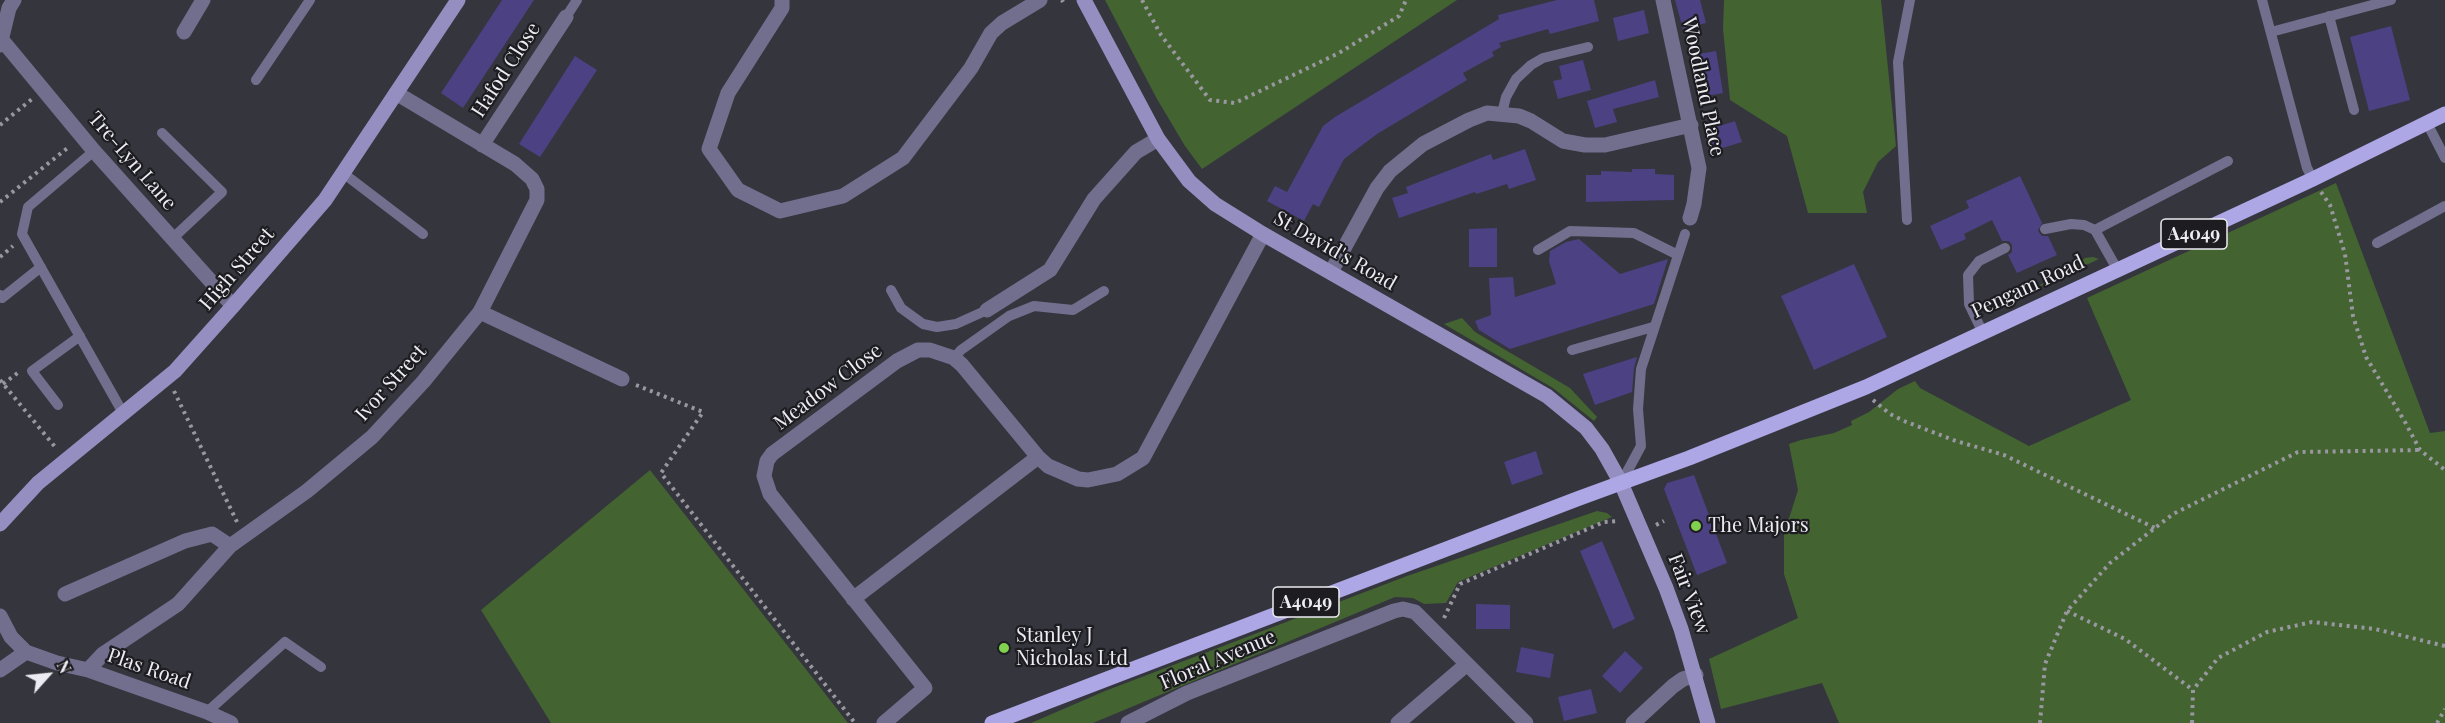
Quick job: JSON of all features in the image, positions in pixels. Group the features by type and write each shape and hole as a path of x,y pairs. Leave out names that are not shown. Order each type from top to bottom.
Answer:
{"main road":[{"name":"High Street","path":"0,524 38,483 168,377 233,306 325,200 458,0"},
{"name":"St David's Road","path":"1084,0 1158,139 1189,181 1215,204 1263,234 1547,396 1586,428 1602,449 1621,483"},
{"name":"Pengam Road","path":"1621,483 1866,387 1982,331 2313,179 2445,114"},
{"name":"Fair View","path":"1621,483 1666,588 1696,675 1708,723"},
{"name":"A4049","path":"992,723 1621,483"}],"street":[{"name":"Tre-Lyn Lane","path":"14,0 9,8 1,43 233,306"},
{"path":"184,32 203,0"},
{"path":"782,0 782,8 728,93 709,149 738,190 780,211 843,196 903,158 971,68 991,33 1002,23 1040,0"},
{"name":"Woodland Place","path":"1663,0 1699,168 1690,218"},
{"name":"Hafod Close","path":"482,145 566,17"},
{"name":"Ivor Street","path":"88,670 103,654 178,604 230,546 307,491 372,438 423,382 480,312 537,200 537,189 532,179 515,164 396,93"},
{"path":"1330,272 1377,188 1404,158 1423,144 1469,120 1487,113 1503,113 1531,120 1563,141 1585,145 1605,145 1691,125"},
{"path":"987,310 1050,270 1094,199 1136,152 1158,139"},
{"path":"954,358 1038,457 1060,472 1088,480 1117,474 1143,458 1263,234"},
{"path":"480,312 622,379"},
{"name":"Meadow Close","path":"884,723 925,688 770,494 764,476 767,461 772,454 907,355 930,350 954,358"},
{"path":"853,599 1038,457"},
{"path":"65,594 185,541 212,534 230,546"},
{"name":"Floral Avenue","path":"1128,723 1187,693 1403,609 1415,612 1526,723"},
{"path":"0,616 11,637 26,652 0,670"},
{"name":"Plas Road","path":"26,652 57,663 88,670 207,712 231,723"},
{"path":"1398,723 1467,664"},
{"path":"1633,723 1672,686 1696,675"}],"lane":[{"path":"256,80 310,0"},
{"path":"566,17 577,0"},
{"path":"1906,220 1898,62 1910,0"},
{"path":"2262,0 2307,168 2313,179"},
{"path":"2342,0 2345,12"},
{"path":"2271,32 2391,0"},
{"path":"2329,16 2354,110"},
{"path":"1503,113 1506,97 1516,79 1531,65 1543,58 1588,47"},
{"path":"2427,123 2445,158"},
{"path":"162,133 222,192 173,238"},
{"path":"94,151 28,207 22,234 123,413"},
{"path":"2095,230 2228,161"},
{"path":"343,173 423,234"},
{"path":"2377,243 2445,206"},
{"path":"2044,229 2071,224 2084,225 2095,230 2117,269"},
{"path":"1538,250 1570,231 1634,233 1678,255"},
{"path":"1621,483 1641,446 1638,409 1641,369 1685,234"},
{"path":"1982,331 1968,304 1968,275 1979,261 2005,248"},
{"path":"0,295 2,298 41,267"},
{"path":"891,290 901,308 923,324 938,327 957,324 987,310"},
{"path":"954,358 961,350 1009,316 1034,306 1073,310 1104,291"},
{"path":"1572,350 1653,327"},
{"path":"58,405 32,371 80,336"},
{"path":"207,712 285,642 321,667"}],"path":[{"path":"1142,0 1161,35 1210,100 1235,103 1339,53 1369,35 1399,16 1406,0"},
{"path":"0,125 44,90"},
{"path":"0,202 82,136"},
{"path":"2313,179 2330,205 2345,254 2353,316 2366,357 2420,450 2445,470"},
{"path":"168,377 244,536"},
{"path":"622,379 703,412 661,473 855,723"},
{"path":"0,380 57,449"},
{"path":"1875,403 1890,414 1945,437 2004,455 2155,528"},
{"path":"2040,723 2045,664 2067,611 2110,563 2173,514 2298,452 2420,450"},
{"path":"1443,619 1460,584 1604,522 1621,521"},
{"path":"2067,611 2125,639 2193,690"},
{"path":"2192,723 2193,690 2218,658 2267,632 2312,622 2375,629 2445,646"},
{"path":"2437,723 2445,709"}],"green space":[{"path":"1105,0 1457,0 1202,169 1185,146 1157,99"},
{"path":"1724,0 1881,0 1896,146 1878,162 1863,192 1867,213 1808,213 1787,136 1730,100 1723,29"},
{"path":"2336,183 2430,433 2445,431 2445,723 1839,723 1822,683 1721,709 1709,659 1798,618 1784,574 1784,534 1798,490 1789,444 1834,433 1852,425 1851,421 1869,412 1898,389 1915,381 1920,388 2029,446 2131,400 2087,298"},
{"path":"2085,258 2099,259 1990,310 1988,307 1987,303 1993,297 2038,286 2067,271"},
{"path":"1462,318 1475,332 1570,388 1597,417 1594,421 1553,388 1444,324"},
{"path":"650,470 848,723 551,723 481,610"},
{"path":"1597,511 1607,513 1612,517 1458,582 1446,603 1424,604 1413,598 1395,597 1093,723 1031,723 1105,691 1407,576"}],"building":[{"path":"502,0 534,0 463,108 441,93"},
{"path":"1557,0 1594,0 1599,21 1550,34 1548,29 1499,43 1501,47 1492,52 1494,56 1463,73 1467,80 1377,134 1344,159 1319,207 1313,204 1304,221 1267,201 1275,186 1287,192 1323,126 1335,117 1499,19 1498,15"},
{"path":"1675,0 1700,0 1706,23 1683,29"},
{"path":"1644,10 1649,33 1618,41 1613,18"},
{"path":"2391,26 2410,100 2369,111 2350,37"},
{"path":"1716,51 1723,93 1701,97 1693,55"},
{"path":"575,56 597,70 540,157 519,144"},
{"path":"1583,60 1591,90 1558,99 1553,81 1562,79 1559,66"},
{"path":"1655,80 1659,97 1613,109 1617,122 1595,128 1587,101"},
{"path":"1735,121 1742,142 1710,152 1705,137 1709,135 1707,130"},
{"path":"1525,149 1536,180 1509,189 1507,184 1476,194 1475,192 1399,218 1392,198 1408,193 1406,187 1491,154 1493,160"},
{"path":"1632,169 1655,169 1655,174 1674,175 1674,200 1586,202 1586,175 1601,175 1601,171 1632,172"},
{"path":"2020,176 2042,223 2038,231 2042,236 2048,236 2057,255 2017,273 2008,255 2012,252 2012,245 2009,241 2002,241 1992,220 1964,234 1966,239 1941,250 1930,226 1969,208 1966,201"},
{"path":"1497,228 1497,267 1469,267 1469,229"},
{"path":"1579,239 1620,274 1668,259 1654,304 1510,349 1479,330 1475,321 1491,315 1489,278 1513,277 1515,297 1556,284 1549,261 1550,251 1566,242"},
{"path":"1854,264 1887,337 1814,370 1781,296"},
{"path":"1637,357 1632,392 1595,405 1583,374"},
{"path":"1536,451 1543,474 1512,485 1504,462"},
{"name":"The Majors","path":"1694,475 1727,563 1697,575 1664,489 1667,483"},
{"path":"1602,541 1635,619 1613,629 1580,551"},
{"path":"1476,604 1510,605 1510,629 1476,629"},
{"path":"1521,647 1554,654 1550,678 1516,672"},
{"path":"1625,651 1643,668 1620,693 1602,676"},
{"path":"1591,689 1597,713 1564,721 1558,697"}],"place":[{"name":"The Majors","path":"1696,526"},
{"name":"Stanley J Nicholas Ltd","path":"1004,648"}]}
